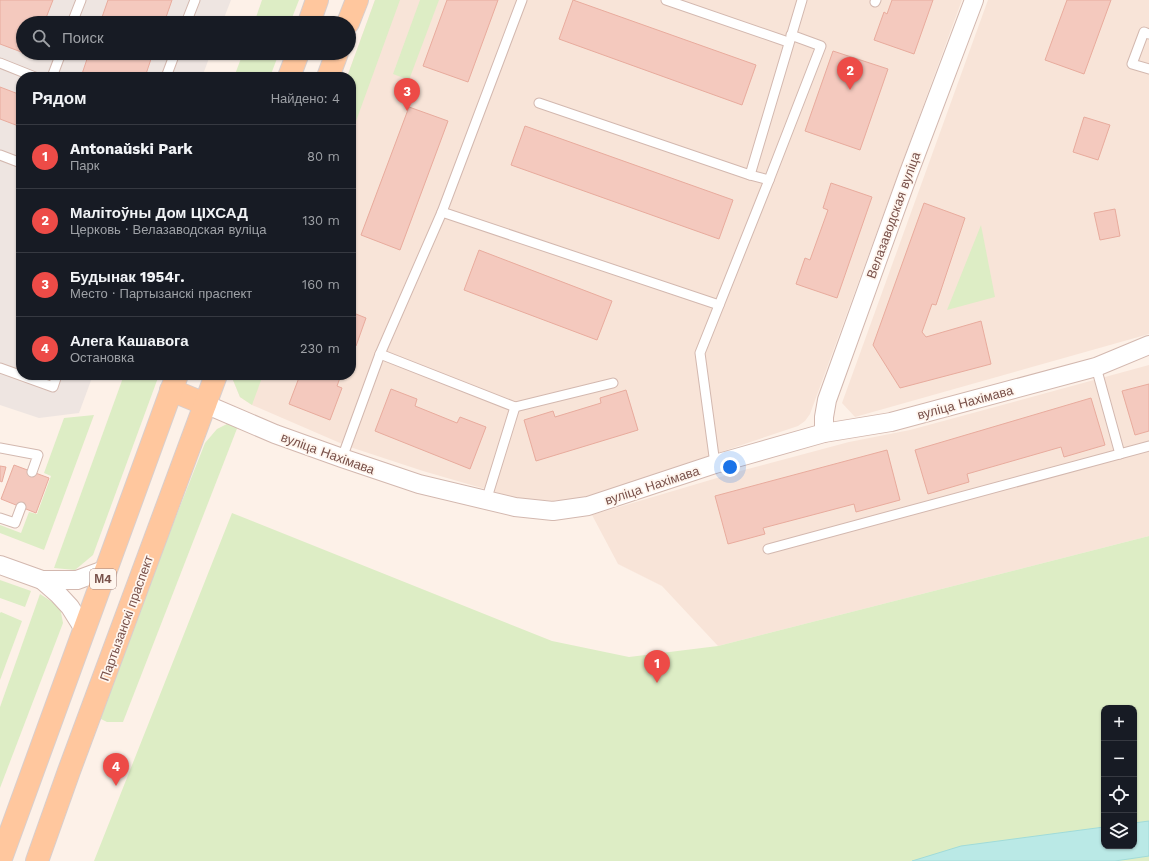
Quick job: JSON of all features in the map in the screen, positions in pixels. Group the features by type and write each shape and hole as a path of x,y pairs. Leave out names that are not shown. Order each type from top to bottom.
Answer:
{"main road":[{"path":"311,16 317,0"},
{"path":"351,16 357,0"},
{"path":"291,72 295,60"},
{"path":"330,72 334,60"},
{"name":"Партызанскі праспект","path":"37,861 71,764 214,380"},
{"path":"174,383 204,404"},
{"name":"М4","path":"0,861 174,383"}],"street":[{"name":"Велазаводская вуліца","path":"824,434 824,417 827,400 908,175 974,0"},
{"name":"вуліца Нахімава","path":"204,404 275,434 419,484 515,507 553,511 588,506 715,464 824,434 892,422 1096,367 1149,345"},
{"path":"0,565 42,580 77,580 107,570"},
{"path":"42,580 65,601 85,631"}],"lane":[{"path":"75,16 81,0"},
{"path":"188,16 194,0"},
{"path":"342,458 380,354 442,212 522,0"},
{"path":"666,0 821,46 700,353 715,464"},
{"path":"750,175 802,0"},
{"path":"1149,34 1144,32 1132,64 1149,69"},
{"path":"54,72 58,60"},
{"path":"168,72 172,60"},
{"path":"0,63 22,72"},
{"path":"539,104 750,175 769,180"},
{"path":"0,155 16,161"},
{"path":"442,212 719,305"},
{"path":"380,354 515,407 613,383"},
{"path":"1096,367 1120,454"},
{"path":"0,368 16,374"},
{"path":"33,380 53,387 55,380"},
{"path":"486,501 515,407"},
{"path":"768,549 917,510 1149,446"},
{"path":"0,448 38,455 32,472"},
{"path":"0,518 15,523 21,507"}],"shaded area":[{"path":"0,0 231,0 225,16 16,16 16,60 208,60 204,72 16,72 16,380 91,380 79,413 39,418 0,405"},
{"path":"375,0 962,0 810,414 805,421 798,426 587,497 553,501 516,498 423,471 347,446 252,405 240,397 233,380 356,380 356,72 349,72 353,60 356,60 356,52"},
{"path":"988,0 1149,0 1149,334 855,417 842,403"},
{"path":"1149,365 1149,536 718,646 662,586 618,564 592,515 744,470 849,442 910,430"}],"green space":[{"path":"262,0 299,0 293,16 256,16"},
{"path":"375,0 400,0 356,121 356,72 349,72 353,60 356,60 356,52"},
{"path":"420,0 439,0 409,80 393,74"},
{"path":"240,60 276,60 272,72 236,72"},
{"path":"981,225 995,297 947,310"},
{"path":"122,380 157,380 93,555 75,570 54,568"},
{"path":"233,380 261,380 252,405 240,397"},
{"path":"94,415 44,550 0,533 0,525 21,533 29,512 37,514 51,476 44,473 64,418"},
{"path":"227,424 238,426 123,722 107,722 97,717 205,443 217,429"},
{"path":"232,513 552,641 629,657 718,646 1149,536 1149,861 94,861"},
{"path":"0,580 31,591 25,607 0,598"},
{"path":"40,594 60,607 63,623 0,788 0,707"},
{"path":"1,612 22,621 0,680 0,613"}],"water":[{"path":"1149,821 1149,856 1115,861 912,861 961,846 1101,827 1101,849 1137,849 1137,823"}],"building":[{"path":"0,0 53,0 47,16 16,16 16,50 0,44"},
{"path":"108,0 172,0 166,16 102,16"},
{"path":"447,0 498,0 468,82 423,66"},
{"path":"573,0 756,65 742,105 559,39"},
{"path":"892,0 933,0 914,54 874,40 884,12 887,14"},
{"path":"1067,0 1111,0 1084,74 1045,60"},
{"path":"833,51 888,69 860,150 805,131"},
{"path":"87,60 151,60 147,72 83,72"},
{"path":"0,87 16,93 16,125 0,119"},
{"path":"409,107 448,121 400,250 361,235"},
{"path":"1084,117 1110,125 1098,160 1073,152"},
{"path":"525,126 733,200 719,239 511,165"},
{"path":"831,183 872,197 837,298 796,284 805,258 810,260 828,210 823,208"},
{"path":"924,203 965,218 936,305 932,304 922,332 926,337 981,321 991,364 900,388 873,345"},
{"path":"1115,209 1120,236 1100,240 1094,213"},
{"path":"479,250 612,301 597,340 464,290"},
{"path":"356,314 366,318 356,346"},
{"path":"298,380 339,380 337,386 342,388 330,420 289,404"},
{"path":"1149,384 1149,431 1135,435 1122,391"},
{"path":"391,389 417,399 415,406 457,423 460,417 486,427 470,469 375,431"},
{"path":"626,390 638,430 536,461 524,420 553,411 555,417 601,403 600,398"},
{"path":"1091,398 1105,445 1064,457 1061,447 967,474 969,482 928,494 915,450"},
{"path":"887,450 900,500 856,512 854,504 763,528 765,534 728,544 715,496"},
{"path":"14,465 49,478 36,513 1,499"},
{"path":"0,466 6,467 2,482 0,481"}],"place":[{"name":"Малітоўны Дом ЦІХСАД","path":"850,90"},
{"name":"Будынак 1954г.","path":"407,111"},
{"name":"Antonaŭski Park","path":"657,683"},
{"name":"Алега Кашавога","path":"116,786"}]}
